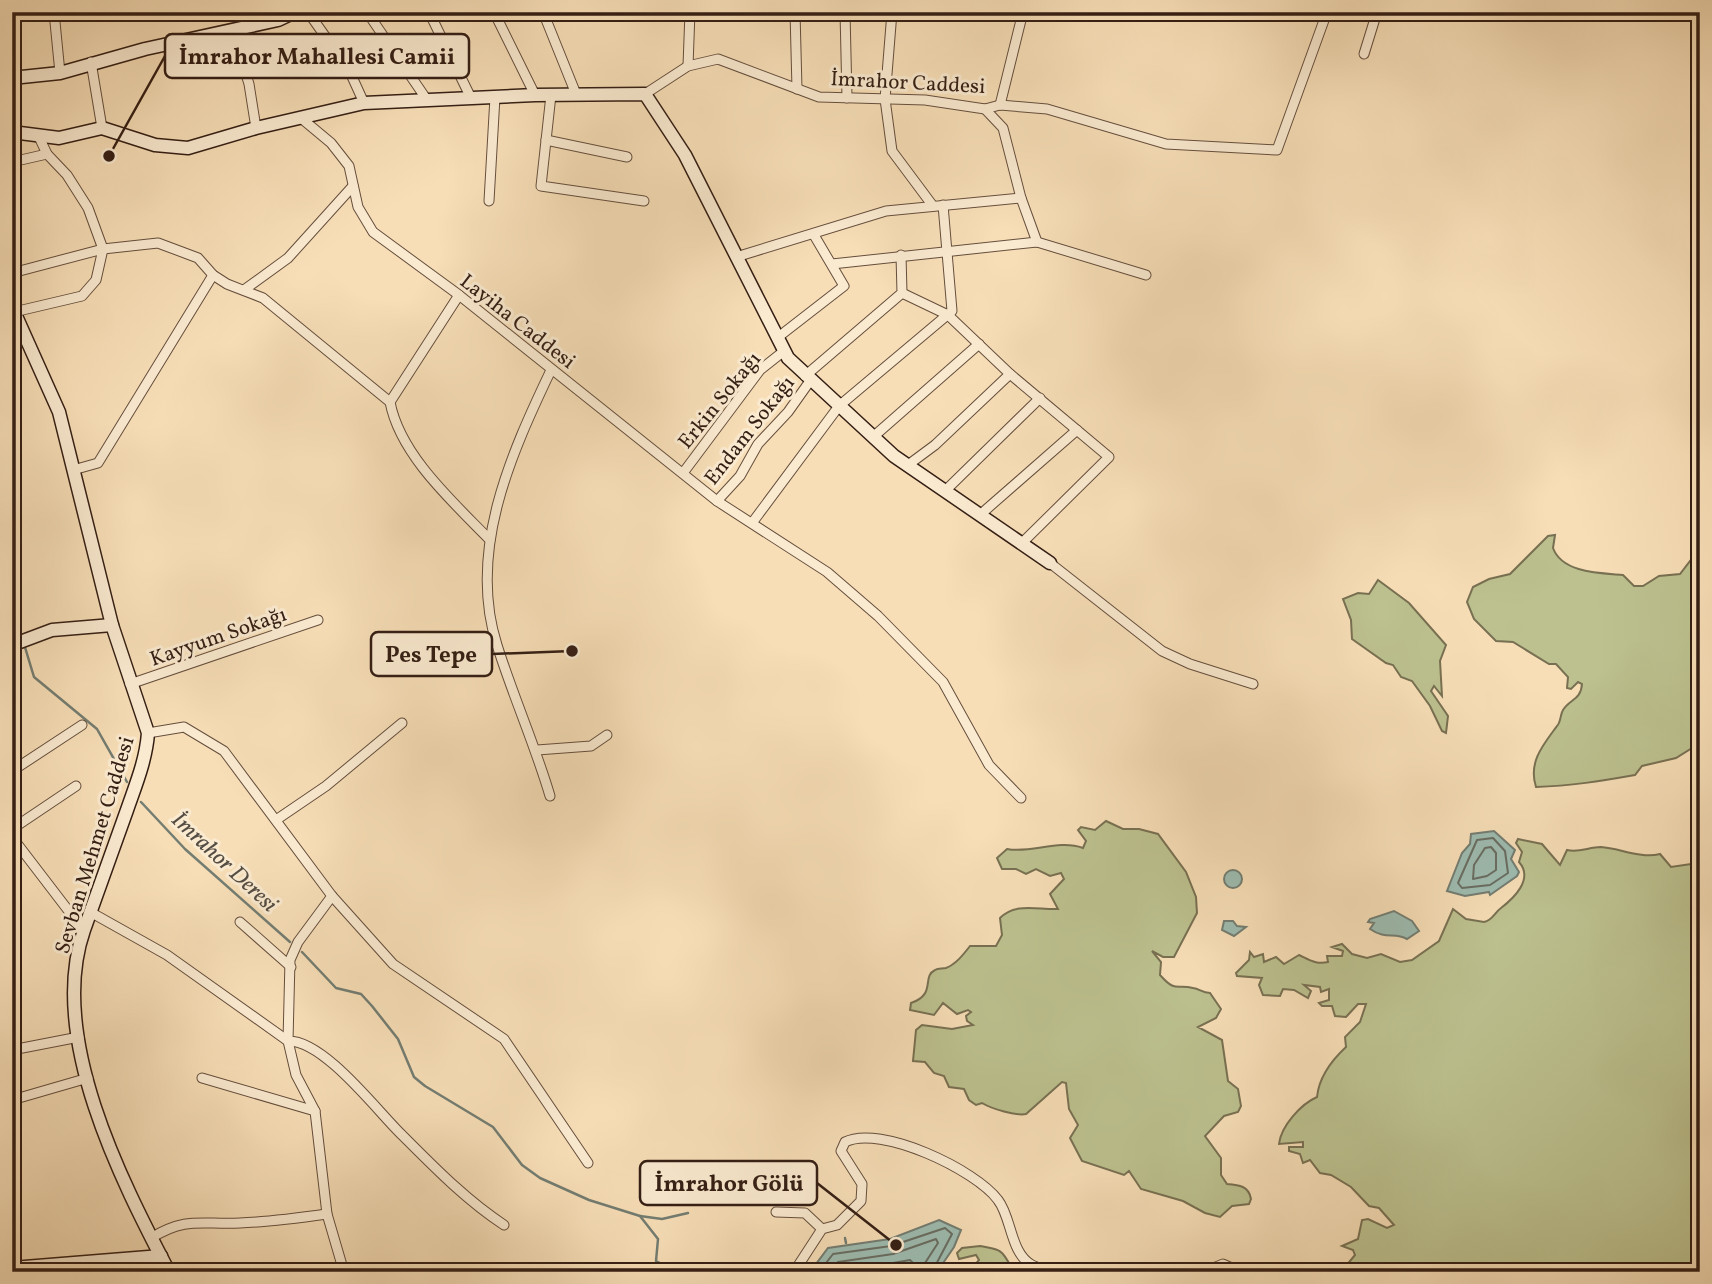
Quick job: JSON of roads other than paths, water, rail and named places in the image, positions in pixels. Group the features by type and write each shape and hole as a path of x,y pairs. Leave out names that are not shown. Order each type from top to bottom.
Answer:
{"street":[{"path":"54,12 60,74"},
{"path":"308,12 349,70 364,103"},
{"path":"367,12 427,100"},
{"path":"429,12 471,98"},
{"path":"494,12 535,95"},
{"path":"543,12 576,94"},
{"path":"688,65 690,12"},
{"path":"795,12 797,89"},
{"path":"845,12 847,97"},
{"path":"752,523 839,406 952,311 948,252 938,205 892,151 885,99 892,12"},
{"path":"1000,105 1023,12"},
{"name":"İmrahor Caddesi","path":"645,94 688,65 718,59 819,97 925,100 985,109 1000,105 1047,109 1166,144 1277,150 1327,12"},
{"path":"1364,54 1377,12"},
{"path":"14,76 60,74 91,62 233,32 290,13"},
{"path":"233,32 249,84 256,128"},
{"path":"91,62 102,128"},
{"path":"12,132 59,138 102,128 155,145 188,148 256,128 364,103 535,95 645,94 685,155 784,351 808,378 908,465 1050,563 1135,626 1162,651 1190,664 1253,684"},
{"path":"551,95 541,186 644,201"},
{"path":"489,201 495,97"},
{"path":"985,109 1003,128 1021,198 1037,242"},
{"name":"Layiha Caddesi","path":"301,118 331,143 349,166 358,207 373,232 459,295 717,501 827,572 919,655 943,682 989,765 1021,798"},
{"path":"13,310 82,296 96,280 103,249 88,208 67,175 47,154 39,137"},
{"path":"546,140 627,157"},
{"path":"12,162 47,154"},
{"path":"244,290 288,258 354,186"},
{"path":"736,257 886,211 1021,198"},
{"path":"777,338 844,286 814,235"},
{"path":"832,264 1037,242 1146,275"},
{"path":"12,273 103,249 158,243 198,258 213,275 263,298 390,402 394,422 433,482 489,540"},
{"path":"901,255 902,293 947,315 1010,374 1109,457 1022,543"},
{"path":"73,470 99,463 213,275"},
{"name":"Endam Sokağı","path":"717,501 740,476 758,444 788,412 808,378 902,293"},
{"path":"390,402 459,295"},
{"name":"Sevban Mehmet Caddesi","path":"13,310 59,412 112,625 148,733 147,751 92,913 83,931 76,970 75,1003 93,1104 121,1180 169,1272"},
{"path":"873,437 979,344"},
{"name":"Erkin Sokağı","path":"683,473 743,398 760,370 784,351"},
{"path":"550,796 537,750 496,644 488,601 489,540 505,476 551,370"},
{"path":"908,465 935,445 1010,374"},
{"path":"946,490 1040,398"},
{"path":"981,514 1077,430"},
{"name":"Kayyum Sokağı","path":"130,684 318,620"},
{"path":"12,645 52,630 112,625"},
{"path":"276,820 326,786 402,723"},
{"path":"12,771 82,726"},
{"path":"148,733 184,727 224,751 332,896 393,964 504,1039 588,1164"},
{"path":"537,750 591,747 607,735"},
{"path":"12,829 76,786"},
{"path":"12,837 83,931"},
{"path":"332,896 298,942 290,967 288,1041 296,1075 316,1111 327,1214 344,1272"},
{"path":"92,913 167,954 288,1041 303,1043 335,1067 366,1094 390,1123 453,1184 504,1225"},
{"path":"240,922 290,967"},
{"path":"12,1050 79,1037"},
{"path":"12,1100 88,1078"},
{"path":"202,1078 316,1111"},
{"path":"794,1272 822,1229 837,1225 861,1201 862,1184 841,1151 849,1139 869,1138 932,1156 974,1178 999,1202 1016,1243 1032,1265 1046,1269 1127,1269 1148,1272"},
{"path":"776,1212 805,1213 822,1229"},
{"path":"151,1238 169,1228 201,1221 245,1223 327,1214"},
{"path":"12,1268 161,1256"},
{"path":"1204,1272 1223,1264 1241,1272"}],"water":[{"path":"1494,831 1515,850 1511,859 1519,872 1517,876 1490,895 1489,892 1465,896 1447,891 1462,853 1470,844 1471,834"},
{"path":"1229,870 1237,870 1242,879 1240,886 1229,888 1224,883 1224,875"},
{"path":"1394,911 1412,921 1419,931 1407,939 1370,929 1374,923 1368,922 1370,919"},
{"path":"1224,921 1233,921 1237,926 1246,927 1234,936 1222,930"},
{"path":"939,1220 961,1230 954,1247 937,1272 810,1272 828,1248 890,1239"}],"waterway":[{"name":"İmrahor Deresi","path":"24,644 34,677 97,729 127,782"},
{"name":"İmrahor Deresi","path":"141,802 185,849 290,942"},
{"name":"İmrahor Deresi","path":"302,952 336,988 361,994 372,1006 398,1039 414,1077 493,1127 522,1165 540,1178 589,1200 640,1216 658,1239 656,1261 677,1272"},
{"path":"640,1216 662,1219 688,1213"},
{"path":"845,1238 846,1243"}],"place":[{"name":"İmrahor Mahallesi Camii","path":"109,156"},
{"name":"Pes Tepe","path":"572,651"},
{"name":"İmrahor Gölü","path":"896,1245"}]}
